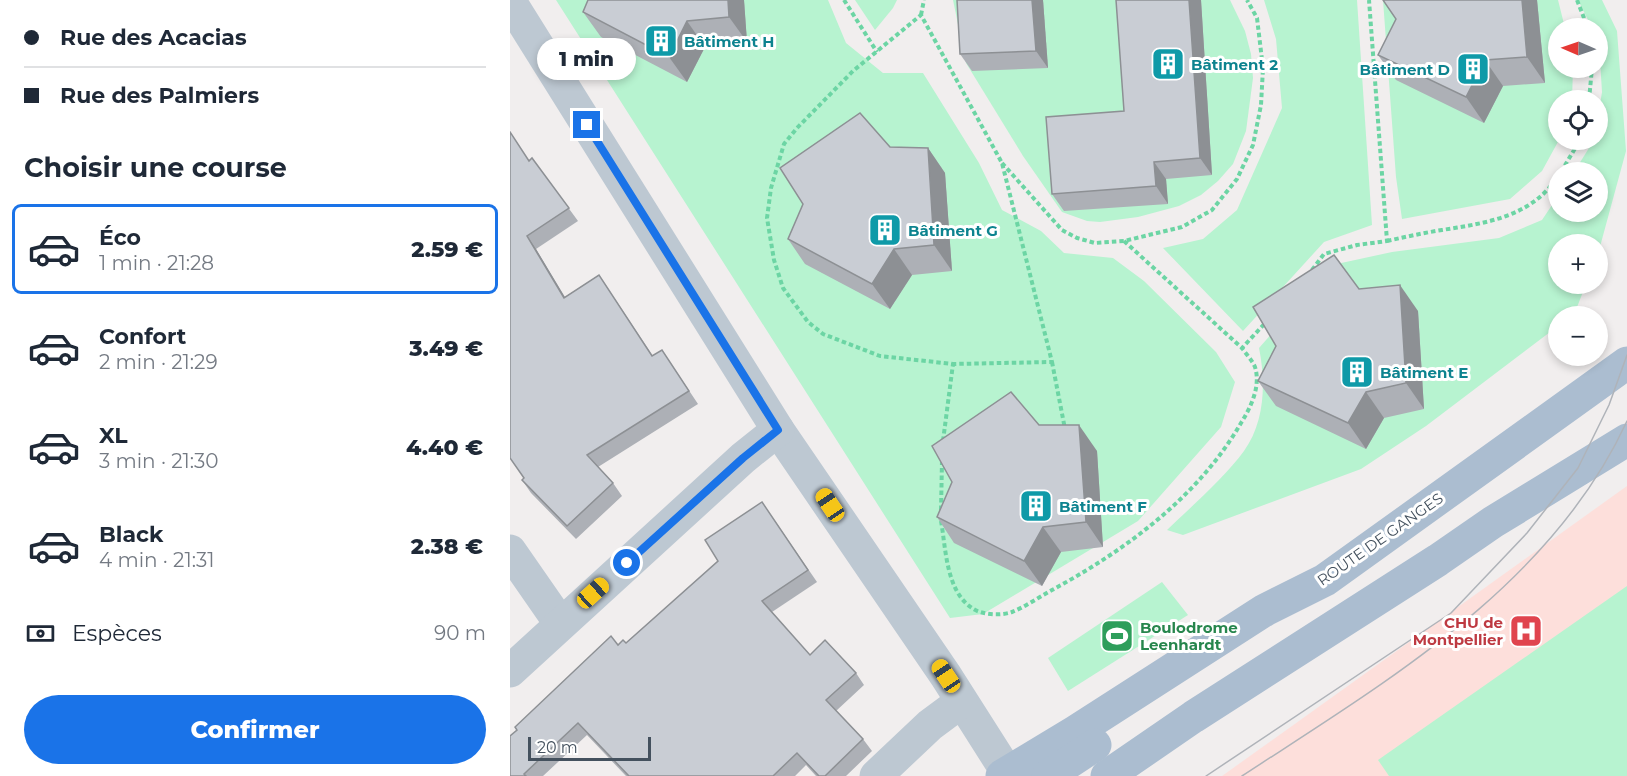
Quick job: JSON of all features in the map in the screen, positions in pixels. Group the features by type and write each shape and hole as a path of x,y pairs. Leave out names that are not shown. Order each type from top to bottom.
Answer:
{"main road":[{"name":"ROUTE DE GANGES","path":"1007,775 1266,610 1325,580 1627,363"},
{"path":"1107,776 1193,717 1438,560 1493,522 1627,440"},
{"path":"1048,776 1265,635 1325,580"}],"street":[{"path":"511,3 778,430 946,676 1007,775"},
{"path":"510,671 743,458 778,430"},
{"path":"510,551 560,623"},
{"path":"876,776 930,724 961,702"}],"path":[{"path":"844,0 876,52"},
{"path":"924,0 921,15 853,71 784,144 771,188 767,218 774,260 783,288 794,306 823,334 880,356 953,364 1053,362"},
{"path":"921,15 1002,162 1062,230 1077,238 1095,243 1124,241 1182,227 1212,210 1238,179 1253,145 1261,105 1263,68 1257,18 1247,0"},
{"path":"1369,0 1387,241"},
{"path":"1577,0 1584,18"},
{"path":"1002,162 1053,362 1066,435"},
{"path":"1310,272 1324,254 1357,245 1483,225 1522,210 1548,189"},
{"path":"942,456 941,519 952,579 960,599 974,610 992,614 1010,613 1067,582 1120,549 1169,509 1228,446 1254,399 1255,367 1242,348 1124,241"},
{"path":"1242,348 1271,316"},
{"path":"943,446 953,364"}],"shaded area":[{"name":"CHU de Montpellier","path":"1627,486 1627,776 1222,776"}],"green space":[{"path":"556,0 828,0 846,43 883,73 923,73 979,163 1002,210 1041,231 1064,253 1113,258 1144,281 1216,352 1235,382 1221,427 1138,521 983,614 950,618"},
{"path":"855,0 897,0 875,30"},
{"path":"953,0 1230,0 1245,31 1251,54 1253,78 1246,131 1233,164 1201,195 1179,206 1138,217 1100,222 1087,221 1062,212 1023,156 966,63"},
{"path":"1264,0 1357,0 1372,225 1324,242 1243,331 1163,248 1203,239 1237,210 1282,108 1276,39"},
{"path":"1383,0 1558,0 1562,18 1548,18 1548,78 1573,78 1572,90 1548,90 1548,150 1554,150 1542,171 1510,199 1402,219 1396,177"},
{"path":"1578,0 1602,0 1617,31 1626,151 1608,217 1608,162 1580,162 1588,150 1608,150 1608,90 1602,90 1601,78 1608,78 1608,18 1587,18"},
{"path":"1548,211 1548,222 1607,222 1603,234 1548,234 1548,294 1582,294 1577,306 1548,306 1548,334 1426,426 1361,469 1183,535 1167,530 1218,481 1251,440 1260,415 1262,401 1263,374 1259,348 1332,265 1392,252 1499,238 1542,220"},
{"name":"Boulodrome Leenhardt","path":"1162,582 1188,615 1068,691 1048,658"},
{"path":"1627,586 1627,776 1389,776 1378,760"}],"building":[{"path":"588,0 728,0 729,17 687,21 669,57 583,12"},
{"path":"957,0 1032,0 1036,51 960,54"},
{"name":"Bâtiment 2","path":"1116,0 1189,0 1200,158 1154,162 1156,186 1052,194 1046,117 1124,111"},
{"name":"Bâtiment D","path":"1383,0 1522,0 1527,57 1485,60 1466,97 1378,55 1396,19"},
{"name":"Bâtiment G","path":"860,113 890,147 928,148 934,245 894,249 872,284 788,239 803,204 780,168"},
{"path":"510,132 529,161 532,158 569,208 527,236 564,298 599,275 652,356 662,350 689,391 587,455 613,483 567,526 522,480 524,478 510,458"},
{"name":"Bâtiment E","path":"1334,255 1359,289 1400,285 1406,383 1366,392 1348,423 1258,381 1276,346 1253,307"},
{"name":"Bâtiment F","path":"1011,392 1039,425 1079,425 1086,522 1043,527 1024,561 937,517 952,482 932,446"},
{"path":"762,502 808,570 762,601 810,655 825,640 856,673 826,700 863,739 825,776 819,776 797,753 773,776 629,776 578,723 524,774 526,776 510,776 510,736 517,730 515,727 611,636 618,645 623,640 626,643 718,561 705,540"}],"tram line":[{"path":"1206,776 1451,613 1527,533 1578,468 1609,405 1627,355"},
{"path":"1242,776 1353,704 1407,665 1460,625 1510,581 1555,533 1595,480 1627,421"}],"place":[{"name":"Bâtiment H","path":"661,41"},
{"name":"Bâtiment 2","path":"1168,64"},
{"name":"Bâtiment D","path":"1473,69"},
{"name":"Bâtiment G","path":"885,230"},
{"name":"Bâtiment E","path":"1357,372"},
{"name":"Bâtiment F","path":"1036,506"},
{"name":"CHU de Montpellier","path":"1526,631"},
{"name":"Boulodrome Leenhardt","path":"1117,636"}],"route":[{"path":"587,125 778,430 743,458 627,563"}]}
